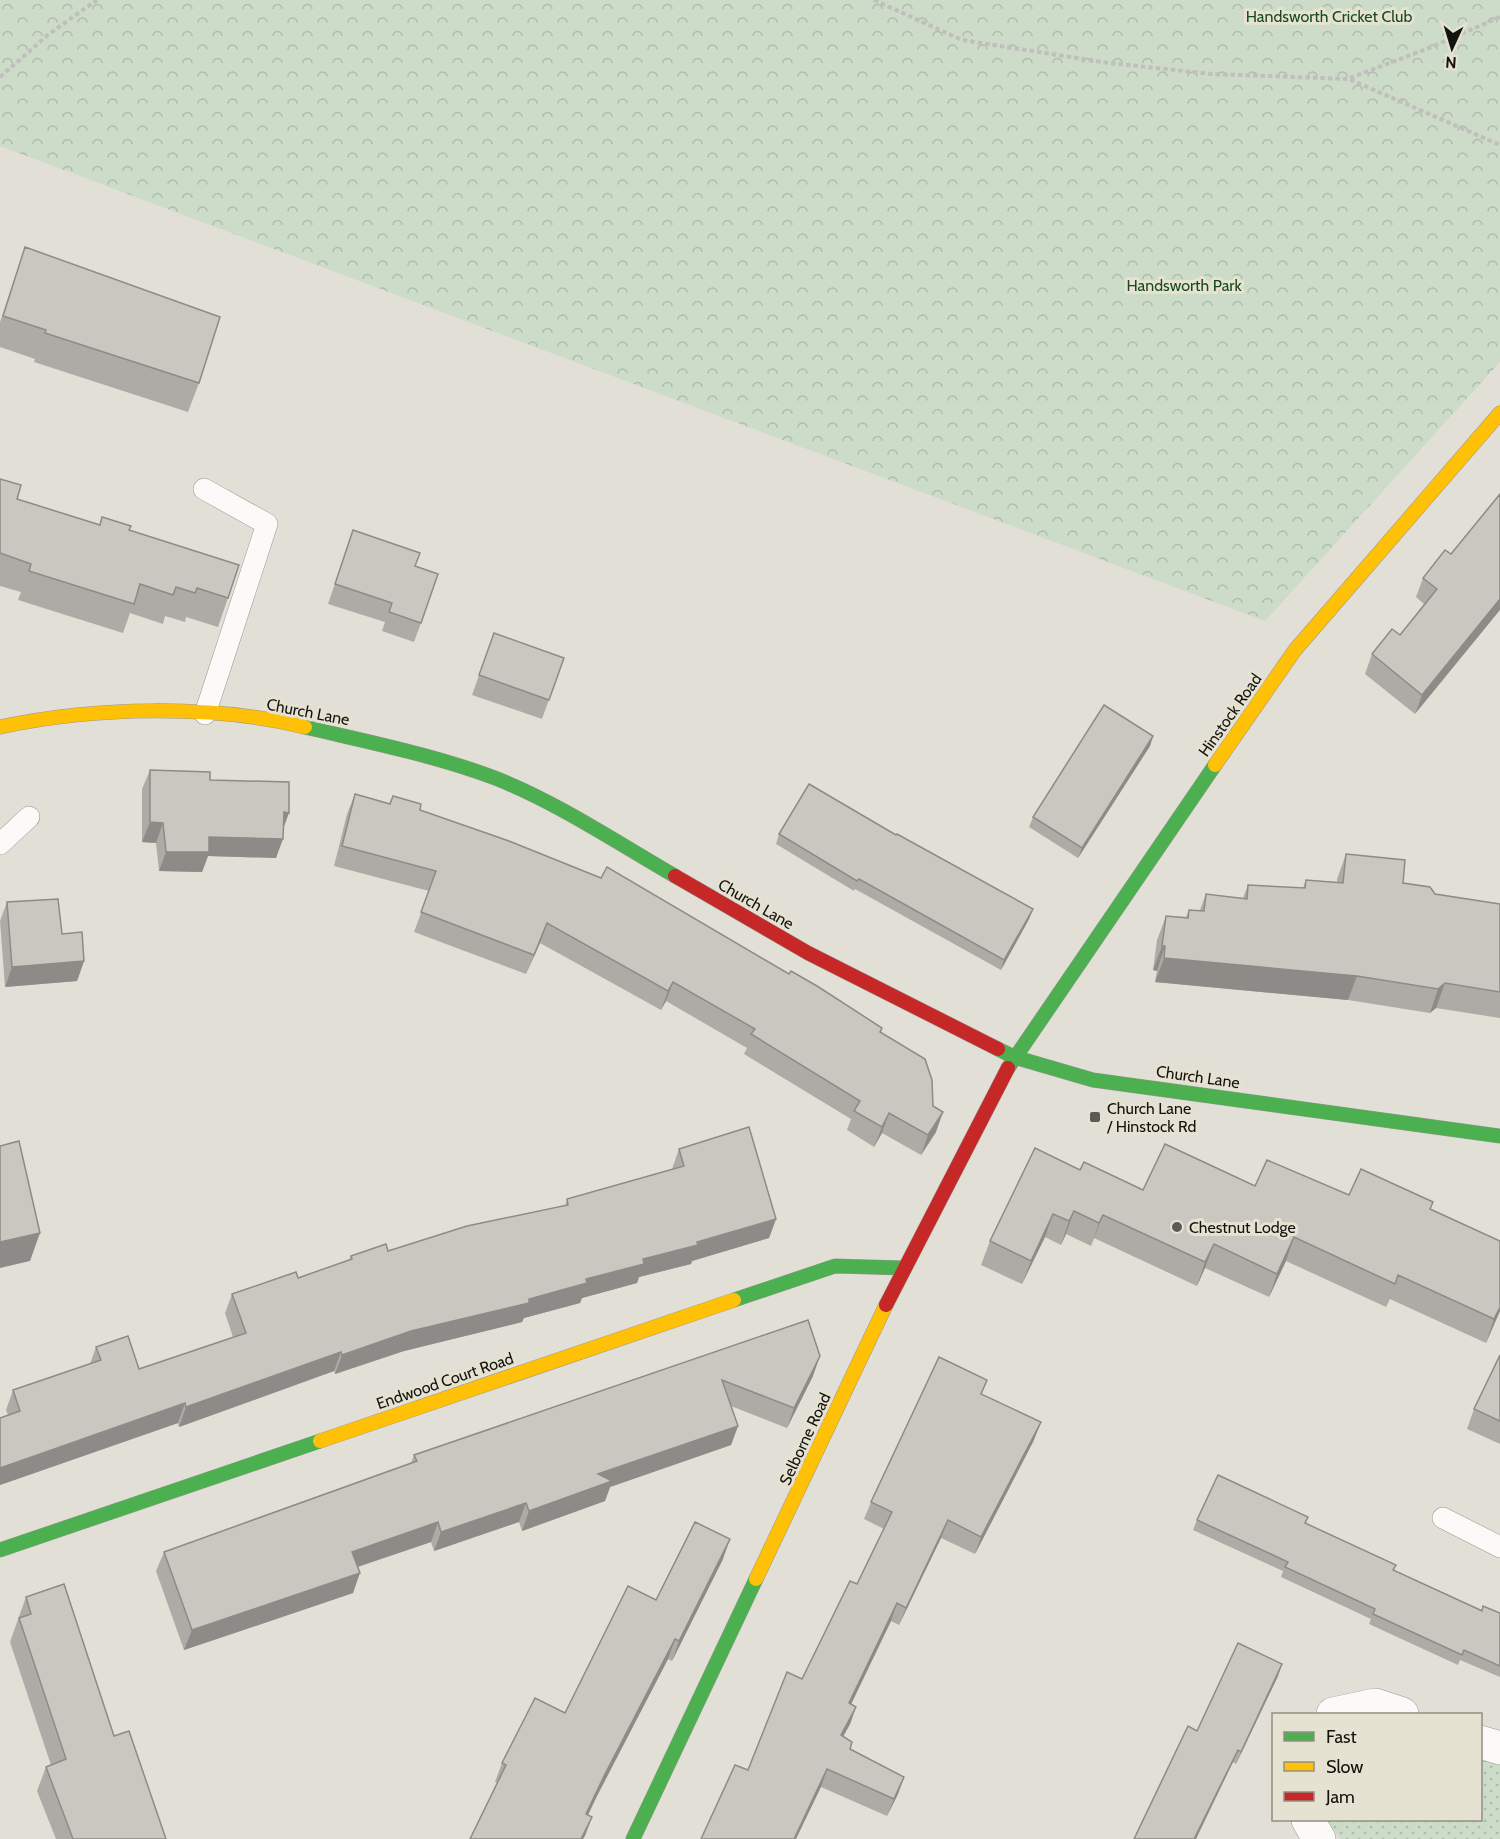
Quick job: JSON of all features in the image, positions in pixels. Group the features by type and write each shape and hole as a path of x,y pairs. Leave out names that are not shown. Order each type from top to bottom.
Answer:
{"street":[{"name":"Hinstock Road","path":"1014,1057 1295,650 1500,413"},
{"name":"Church Lane","path":"0,727 51,716 172,710 286,722 417,754 494,778 545,801 808,953 1014,1057 1094,1080 1500,1136"},
{"name":"Selborne Road","path":"633,1839 904,1268 1014,1057"},
{"name":"Endwood Court Road","path":"0,1550 835,1266 904,1268"},
{"path":"1339,1713 1376,1706 1399,1713"},
{"path":"1482,1743 1500,1749"},
{"path":"1309,1821 1319,1839"}],"lane":[{"path":"204,489 267,524 205,714"},
{"path":"0,844 29,817"},
{"path":"1443,1518 1500,1547"}],"path":[{"path":"0,77 49,34 97,0"},
{"path":"874,0 962,40 1109,63 1212,74 1349,79 1500,146"},
{"path":"1349,79 1430,48 1500,17"}],"green space":[{"name":"Handsworth Park","path":"0,0 1500,0 1500,362 1265,621 0,146"},
{"path":"1482,1759 1500,1765 1500,1839 1341,1839 1326,1821 1482,1821"}],"building":[{"path":"25,247 220,317 199,383 45,333 46,330 3,316"},
{"path":"0,479 21,485 17,499 100,525 102,517 131,526 129,530 239,565 228,598 197,588 195,593 176,587 173,595 140,584 134,604 29,571 31,564 0,553"},
{"path":"1500,494 1500,599 1422,695 1372,654 1392,629 1400,635 1437,589 1423,578 1445,550 1451,554"},
{"path":"353,530 420,553 415,566 438,574 421,623 389,612 392,603 335,584"},
{"path":"494,633 564,658 549,700 479,675"},
{"path":"1104,705 1153,736 1082,848 1033,817"},
{"path":"150,770 210,772 210,780 289,782 289,813 284,812 283,839 209,837 209,852 166,852 163,823 150,822"},
{"path":"809,784 896,835 1033,909 1004,960 859,879 857,881 779,834"},
{"path":"355,794 390,804 393,796 421,804 420,810 509,841 601,878 607,867 789,974 791,971 817,986 882,1028 880,1032 925,1059 932,1080 933,1106 943,1112 928,1135 889,1113 882,1127 854,1111 860,1101 751,1034 755,1029 673,982 668,991 547,923 534,955 421,912 436,871 342,846"},
{"path":"1346,854 1405,860 1403,883 1430,887 1435,894 1500,904 1500,992 1445,983 1438,989 1357,976 1164,958 1165,946 1162,946 1166,916 1188,918 1189,910 1204,911 1206,894 1247,899 1248,885 1305,888 1306,880 1343,883"},
{"path":"58,899 62,934 82,932 84,961 12,967 7,902"},
{"path":"749,1127 776,1219 697,1242 698,1245 643,1259 644,1264 586,1279 587,1283 529,1299 529,1303 411,1331 342,1355 341,1352 186,1407 185,1403 0,1468 0,1418 20,1411 13,1390 101,1360 96,1347 128,1336 139,1369 246,1333 232,1294 296,1272 298,1278 386,1244 388,1251 467,1226 568,1205 567,1199 684,1166 679,1149"},
{"path":"19,1141 40,1233 0,1242 0,1146"},
{"path":"1165,1144 1255,1186 1267,1160 1349,1195 1361,1169 1433,1202 1430,1209 1500,1241 1500,1307 1494,1319 1398,1275 1395,1284 1294,1237 1277,1274 1214,1244 1205,1262 1103,1215 1099,1223 1074,1211 1069,1221 1053,1214 1031,1261 990,1241 1035,1148 1080,1170 1084,1162 1143,1190"},
{"path":"808,1320 820,1356 794,1408 722,1380 738,1426 598,1474 612,1481 529,1511 526,1503 441,1532 438,1522 352,1552 360,1573 192,1630 164,1552 417,1461 414,1455"},
{"path":"1500,1355 1500,1421 1474,1409"},
{"path":"939,1357 987,1380 981,1394 1041,1422 981,1537 948,1520 906,1608 897,1603 849,1703 856,1707 841,1735 852,1742 850,1749 904,1777 894,1799 827,1769 794,1839 701,1839 735,1765 748,1770 787,1672 802,1679 850,1581 857,1584 892,1512 871,1502"},
{"path":"1218,1475 1308,1517 1305,1523 1396,1565 1393,1570 1482,1611 1483,1606 1500,1613 1500,1666 1464,1650 1462,1655 1373,1614 1375,1609 1285,1567 1288,1562 1197,1520"},
{"path":"695,1522 730,1539 679,1641 675,1639 605,1774 586,1814 592,1817 581,1839 470,1839 506,1765 502,1763 535,1698 565,1713 628,1586 656,1600"},
{"path":"64,1584 114,1736 129,1731 166,1839 73,1839 46,1767 66,1759 19,1618 31,1614 26,1597"},
{"path":"1238,1643 1282,1664 1241,1752 1238,1750 1194,1839 1134,1839 1188,1726 1197,1731"}],"traffic: fast":[{"path":"305,727 425,756 495,778 564,811 675,876"},
{"path":"1008,1068 1215,765"},
{"path":"998,1049 1014,1057 1093,1080 1500,1136"},
{"path":"734,1300 835,1266 904,1268"},
{"path":"0,1550 320,1441"},
{"path":"633,1839 756,1579"}],"traffic: slow":[{"path":"1215,765 1295,650 1500,413"},
{"path":"0,727 74,715 152,711 231,714 305,727"},
{"path":"320,1441 734,1300"},
{"path":"756,1579 886,1305"}],"traffic: jam":[{"path":"675,876 808,953 998,1049"},
{"path":"886,1305 1008,1068"}],"place":[{"name":"Church Lane / Hinstock Rd","path":"1095,1117"},
{"name":"Chestnut Lodge","path":"1177,1227"}],"park label":[{"name":"Handsworth Cricket Club","path":"1329,16"}]}
